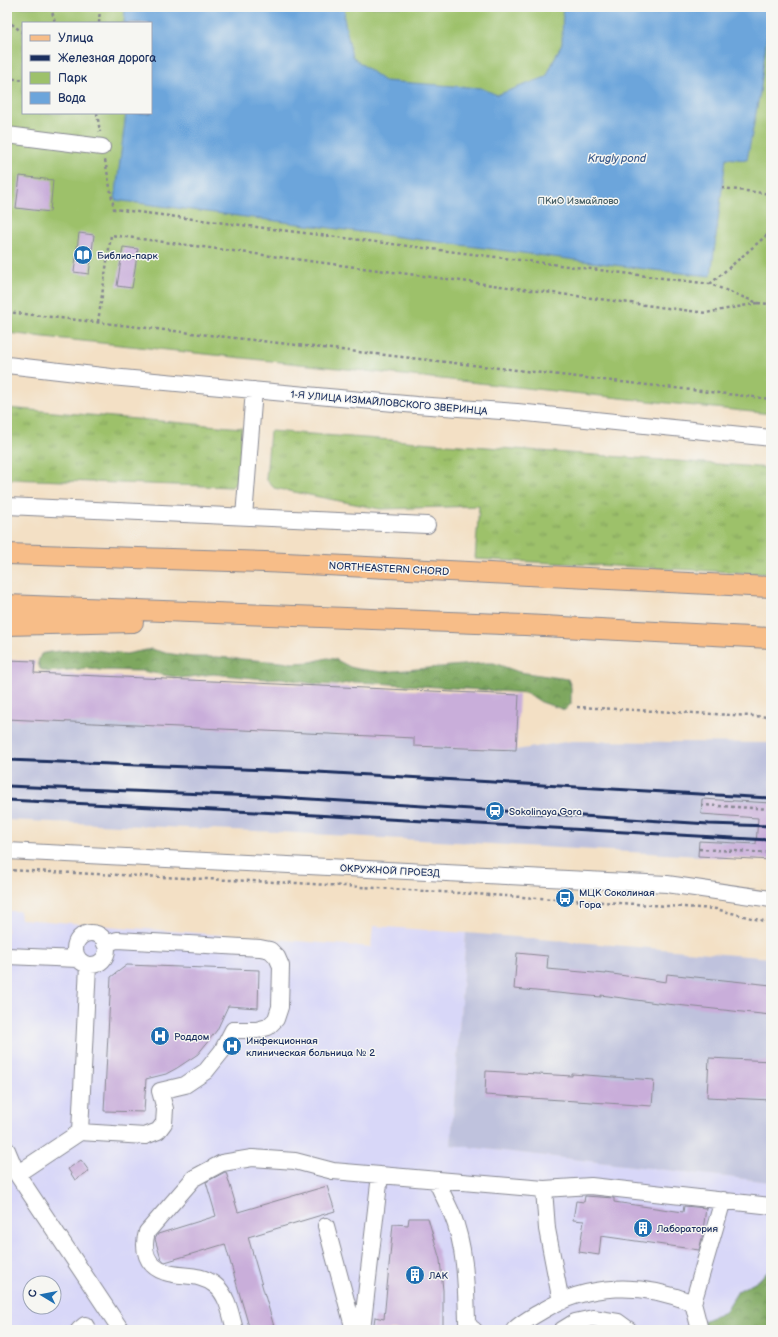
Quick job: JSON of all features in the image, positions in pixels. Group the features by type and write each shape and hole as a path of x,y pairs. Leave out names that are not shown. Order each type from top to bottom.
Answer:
{"main road":[{"name":"NORTHEASTERN CHORD","path":"7,554 273,562 771,587"},
{"path":"7,605 525,625 771,638"},
{"path":"7,626 331,618"}],"street":[{"path":"7,135 102,147"},
{"name":"1-Я УЛИЦА ИЗМАЙЛОВСКОГО ЗВЕРИНЦА","path":"7,365 111,377 416,405 518,412 771,438"},
{"path":"244,517 254,390"},
{"path":"7,506 427,525"},
{"name":"ОКРУЖНОЙ ПРОЕЗД","path":"7,851 667,884 771,899"},
{"path":"7,956 83,962 95,965 104,957 106,951 105,944 99,936 86,934 77,941 75,947 75,954 83,962 80,1132"},
{"path":"17,1174 80,1132 145,1136 158,1131 164,1123 165,1110 160,1091 185,1085 206,1071 222,1051 233,1030 257,1030 268,1027 276,1019 280,1007 281,966 277,957 270,950 260,948 117,940 105,944"},
{"path":"7,1150 17,1174 121,1330"},
{"path":"235,1330 225,1298 216,1286 199,1277 165,1272 152,1265 146,1256 144,1242 147,1232 194,1178 222,1163 252,1158 295,1161 333,1171 544,1189 591,1186 771,1206"},
{"path":"362,1330 380,1175"},
{"path":"436,1180 452,1215 460,1243 466,1277 467,1322 474,1330"},
{"path":"544,1189 547,1229 561,1302"},
{"path":"700,1330 693,1304 723,1200"},
{"path":"326,1226 354,1330"},
{"path":"514,1330 520,1324 549,1307 578,1294 605,1289 624,1288 658,1291 678,1297 693,1304"},
{"path":"562,1330 575,1322 593,1318 618,1322 629,1330"},
{"path":"79,1330 85,1325 88,1330"}],"path":[{"path":"51,7 55,22"},
{"path":"99,22 100,7"},
{"path":"7,20 22,32"},
{"path":"7,78 22,80"},
{"path":"722,188 771,194"},
{"path":"114,209 710,284 758,302 771,304"},
{"path":"710,284 767,234 771,235"},
{"path":"98,322 111,235 706,313 758,302"},
{"path":"7,312 771,399"},
{"path":"577,707 771,717"},
{"path":"701,805 771,809"},
{"path":"699,849 771,853"},
{"path":"7,870 296,883 716,909 771,923"}],"shaded area":[{"path":"7,719 414,738 414,746 516,750 572,741 771,743 771,860 278,832 7,820"},
{"name":"Инфекционная клиническая больница № 2","path":"7,911 20,911 21,919 371,947 373,926 466,933 451,1145 771,1182 771,1330 7,1330"},
{"path":"466,933 771,958 771,1182 451,1145"}],"green space":[{"name":"ПКиО Измайлово","path":"7,7 771,7 771,414 7,333"},
{"path":"7,408 242,428 238,480 232,487 7,479"},
{"path":"270,431 771,468 771,574 475,559 479,506 380,509 274,488 266,479"},
{"path":"86,649 126,654 151,649 192,657 217,657 293,663 311,662 327,658 335,659 350,667 358,669 383,672 494,663 519,672 568,679 571,687 571,704 565,710 541,702 527,693 377,683 353,682 337,685 314,684 281,678 265,679 213,674 181,678 142,671 99,670 91,668 47,672 40,669 38,662 41,654"},
{"path":"771,1267 771,1330 705,1330 703,1321 725,1312 738,1291 760,1279"}],"water":[{"name":"Krugly pond","path":"125,7 345,7 344,18 352,57 384,81 481,88 497,95 546,77 562,43 563,7 770,7 761,87 747,160 726,158 711,276 653,270 115,200 126,114 152,114 152,22 124,22"}],"building":[{"path":"20,176 53,180 50,212 16,208"},
{"path":"79,233 94,235 89,274 74,272"},
{"path":"123,247 138,249 132,288 117,286"},
{"path":"7,660 35,661 34,673 519,695 516,750 414,746 414,738 7,719"},
{"path":"702,799 771,803 771,860 698,856 699,841 756,844 758,818 701,814"},
{"path":"517,953 548,956 547,969 606,973 666,982 667,974 771,985 771,1015 657,1003 601,995 601,997 514,989"},
{"name":"Роддом","path":"127,965 259,970 258,1008 228,1006 217,1030 198,1054 166,1074 146,1079 144,1112 104,1111 111,977"},
{"path":"709,1058 771,1061 771,1100 707,1097"},
{"path":"486,1071 572,1076 572,1074 654,1080 652,1106 485,1095"},
{"path":"81,1160 89,1171 75,1180 68,1169"},
{"path":"225,1172 238,1212 327,1186 335,1211 248,1237 275,1330 250,1330 225,1244 165,1262 161,1259 155,1239 158,1234 216,1216 206,1182"},
{"name":"Лаборатория","path":"585,1196 614,1198 614,1202 683,1212 684,1206 706,1208 699,1250 601,1236 599,1255 579,1252 584,1221 573,1220 576,1201 584,1202"},
{"name":"ЛАК","path":"409,1218 428,1218 440,1260 443,1290 442,1330 373,1330 375,1317 384,1319 393,1224 408,1225"}],"railway":[{"path":"7,760 317,772 771,798"},
{"path":"7,786 278,797 709,824 771,826"},
{"path":"7,800 771,840"}],"place":[{"name":"Библио-парк","path":"83,255"},
{"name":"Sokolinaya Gora","path":"495,811"},
{"name":"МЦК Соколиная Гора","path":"565,898"},
{"name":"Роддом","path":"160,1036"},
{"name":"Инфекционная клиническая больница № 2","path":"232,1046"},
{"name":"Лаборатория","path":"643,1228"},
{"name":"ЛАК","path":"415,1275"}]}
